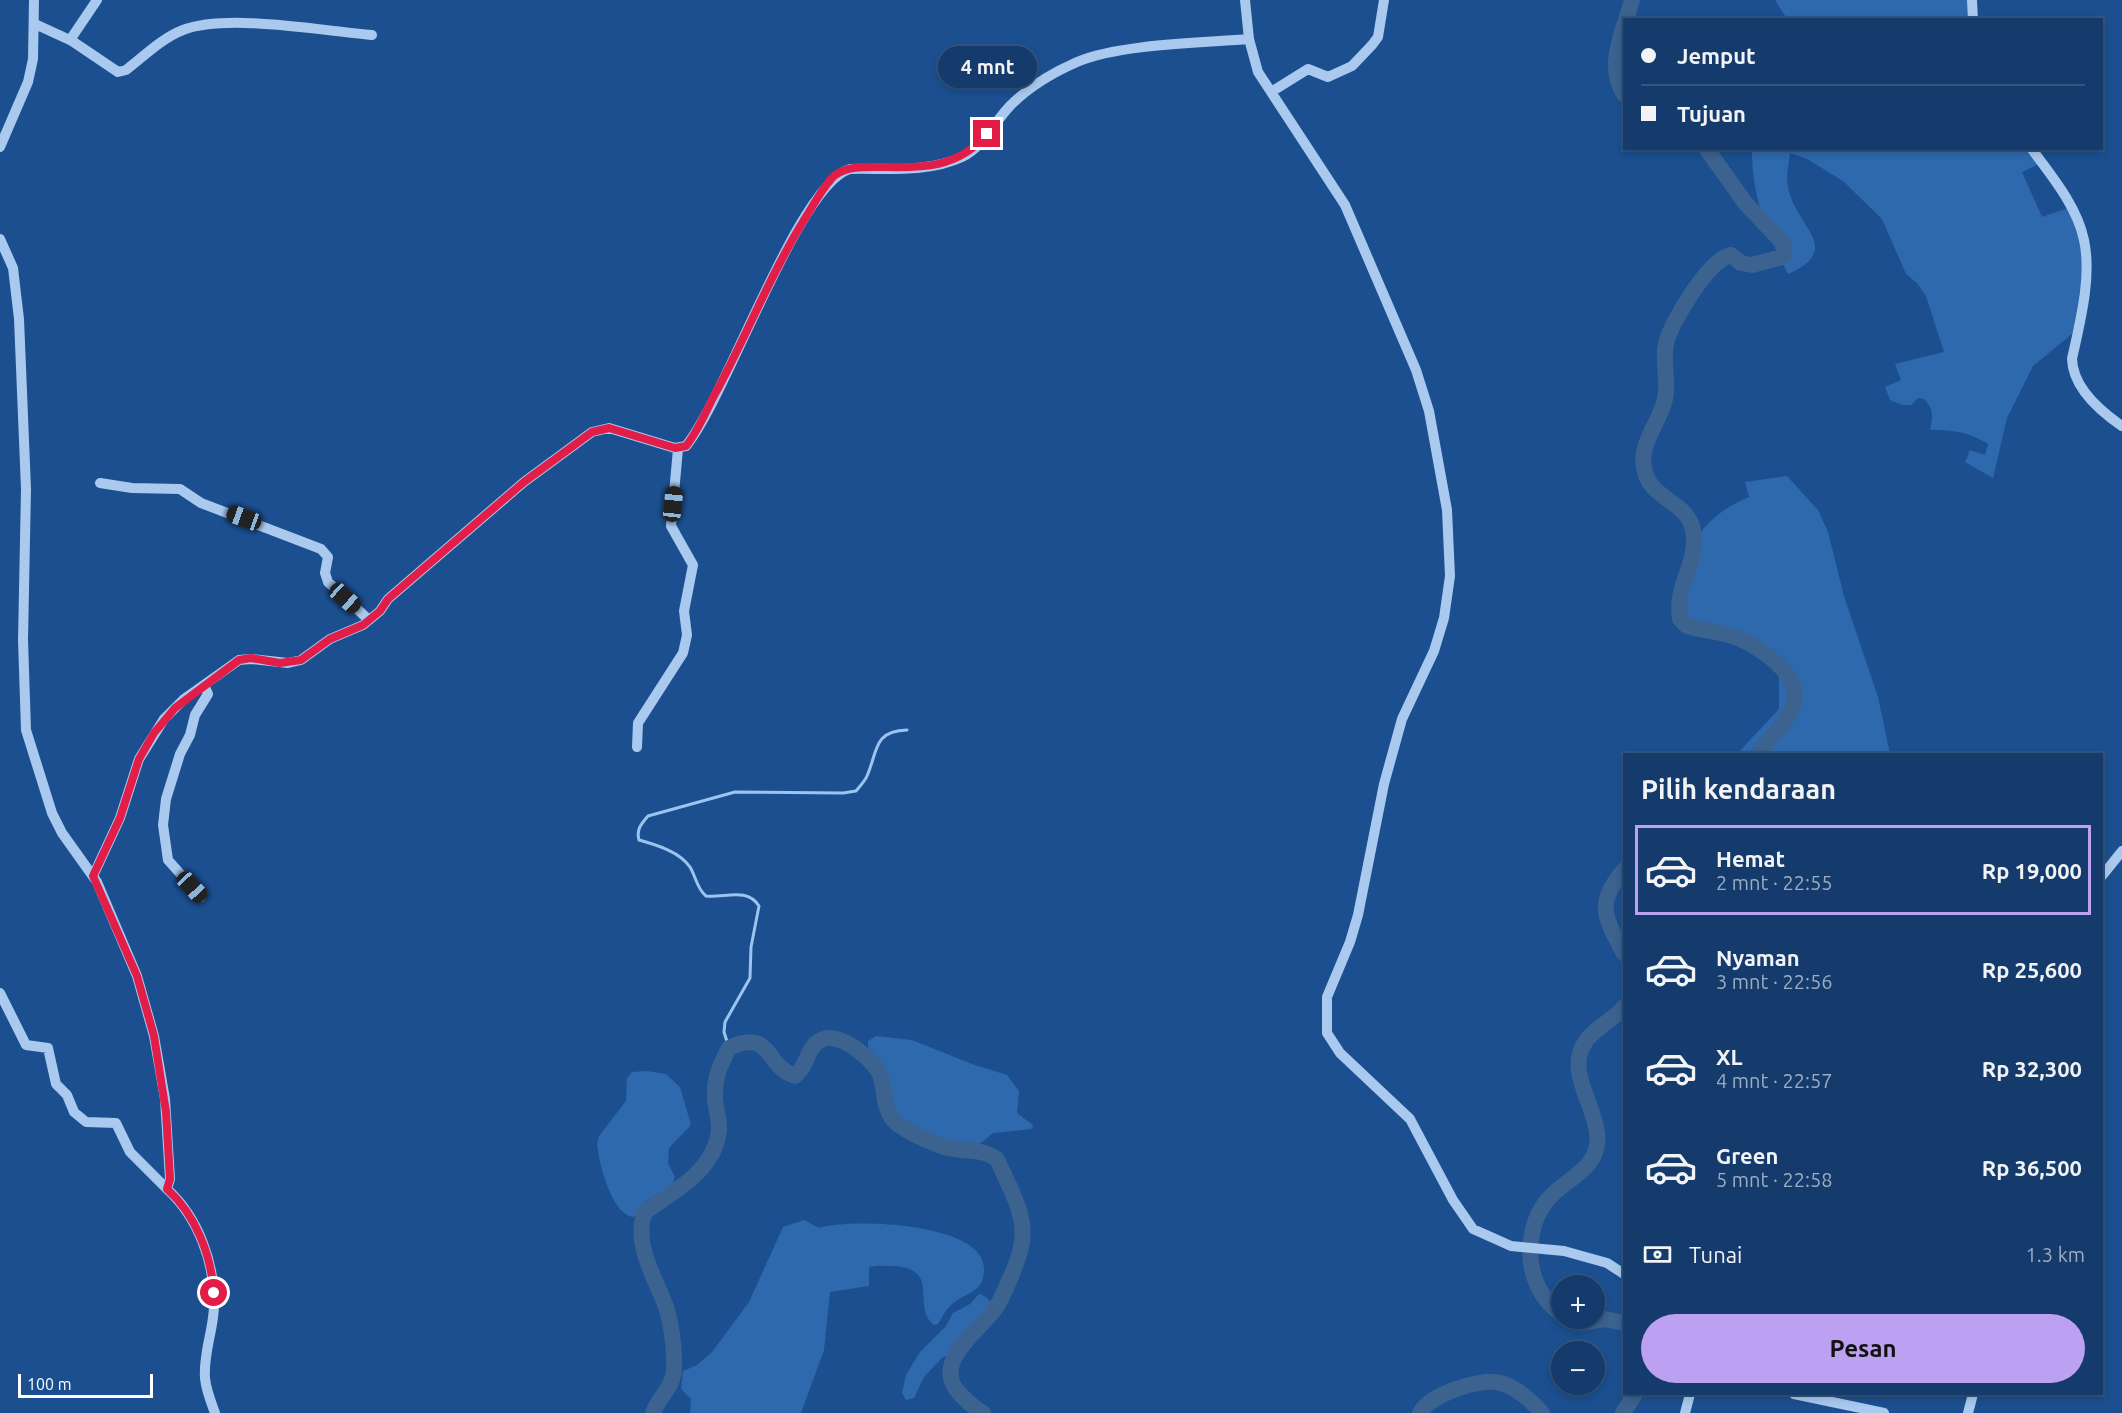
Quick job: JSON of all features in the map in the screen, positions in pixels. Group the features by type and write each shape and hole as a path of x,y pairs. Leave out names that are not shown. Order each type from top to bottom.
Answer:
{"street":[{"path":"0,147 28,82 36,24 34,0"},
{"path":"70,40 97,0"},
{"path":"1245,0 1249,39 1258,72 1345,205 1416,370 1429,411 1447,510 1450,576 1444,618 1434,651 1402,719 1384,784 1358,915 1350,942 1327,996 1327,1033 1340,1053 1410,1119 1466,1221 1473,1229 1497,1242 1574,1253 1607,1263 1623,1273"},
{"path":"1271,92 1308,69 1328,76 1352,66 1378,37 1384,0"},
{"path":"1972,0 1972,18"},
{"path":"36,24 70,40 118,72 126,70 181,31 207,25 247,24 372,35"},
{"path":"678,449 691,440 735,357 785,251 825,186 839,172 850,169 928,167 963,156 976,147 1022,95 1048,76 1080,61 1130,50 1249,39"},
{"path":"2032,150 2061,190 2084,240 2085,284 2072,359 2074,370 2093,404 2121,424"},
{"path":"0,239 13,268 19,319 26,489 23,650 26,730 52,813 62,833 93,876 137,976 154,1036 166,1112 170,1179 167,1189"},
{"path":"93,876 120,818 135,770 146,746 175,708 204,685 239,660 251,658 280,663 301,660 330,639 357,628 380,611 388,599 524,482 600,428 619,429 678,449"},
{"path":"637,747 638,723 683,653 687,640 683,616 693,565 671,526 678,449"},
{"path":"100,483 132,488 180,489 201,503 321,549 328,557 325,573 328,582 369,620"},
{"path":"201,897 168,860 163,825 166,799 180,754 190,735 195,715 208,694 204,685"},
{"path":"2103,875 2122,851"},
{"path":"0,993 26,1045 48,1048 56,1084 67,1095 74,1112 86,1122 116,1123 130,1152 179,1199 197,1228 213,1281 214,1316 205,1365 207,1389 215,1413"},
{"path":"1685,1413 1690,1395"},
{"path":"1799,1395 1884,1413"},
{"path":"1968,1413 1973,1395"}],"shaded area":[{"path":"1775,0 1973,0 1974,18 1786,18"},
{"path":"1752,150 2029,150 2041,163 2022,172 2042,217 2068,208 2084,253 2087,289 2072,334 2033,366 2007,418 1993,478 1965,462 1970,450 1985,455 1988,444 1960,432 1930,430 1932,413 1924,399 1918,398 1911,405 1902,405 1890,400 1885,387 1901,380 1895,364 1944,352 1926,296 1917,283 1906,274 1882,219 1843,181 1807,159 1790,153 1787,174 1788,190 1809,229 1815,248 1812,257 1804,265 1788,274 1762,214"},
{"path":"1787,476 1818,510 1828,532 1844,596 1878,697 1890,753 1738,753 1779,709 1779,677 1760,646 1732,629 1697,628 1678,610 1682,573 1694,541 1716,516 1749,497 1745,482"},
{"path":"876,1036 912,1040 1007,1075 1019,1091 1017,1113 1033,1125 1032,1129 993,1133 977,1146 952,1152 930,1149 912,1138 907,1127 897,1121 888,1098 885,1072 868,1052 868,1041"},
{"path":"647,1071 666,1074 680,1087 691,1125 669,1148 668,1163 675,1177 671,1188 647,1200 637,1215 633,1217 625,1214 612,1198 603,1175 597,1144 599,1136 626,1101 627,1078 632,1072"},
{"path":"804,1220 819,1228 835,1225 886,1224 942,1233 964,1242 979,1255 984,1271 983,1278 978,1287 952,1304 938,1324 934,1325 927,1317 924,1308 922,1281 917,1274 908,1269 893,1266 869,1267 869,1286 830,1292 824,1350 801,1413 690,1413 691,1399 681,1389 683,1371 697,1365 712,1352 749,1302 783,1227"},
{"path":"979,1294 990,1302 994,1315 972,1346 942,1358 924,1377 914,1398 906,1400 902,1393 906,1375 920,1352 946,1326 953,1313 970,1304"}],"waterway":[{"path":"1627,18 1632,0"},
{"path":"1623,29 1616,60 1617,77 1623,92"},
{"path":"1707,150 1746,204 1782,242 1785,254 1782,257 1752,265 1741,263 1731,255 1713,267 1692,293 1675,322 1666,344 1665,399 1646,443 1643,462 1649,481 1655,489 1684,513 1690,520 1693,530 1693,553 1680,596 1680,619 1687,626 1727,634 1754,646 1776,663 1786,673 1792,684 1795,695 1793,706 1782,725 1759,753"},
{"path":"729,1048 724,1032 725,1022 750,978 751,947 759,906 754,900 742,895 706,896 685,861 667,849 639,840 638,833 641,824 648,816 735,792 843,793 856,791 866,778 882,738 896,731 907,730"},
{"path":"1623,871 1615,882 1606,902 1608,921 1623,952"},
{"path":"1551,1305 1534,1278 1530,1247 1532,1231 1545,1203 1578,1174 1594,1155 1597,1142 1596,1128 1582,1085 1579,1057 1588,1038 1623,1008"},
{"path":"653,1413 672,1381 674,1360 668,1315 643,1244 641,1233 646,1211 693,1177 711,1155 719,1128 715,1100 717,1077 729,1048 743,1043 761,1045 778,1065 795,1076 802,1068 812,1047 821,1040 829,1038 847,1043 872,1063 881,1078 888,1112 896,1123 912,1133 948,1148 979,1152 997,1159 1015,1199 1023,1231 1021,1248 1015,1266 995,1309 959,1350 950,1373 953,1384 962,1396 983,1413"},
{"path":"1605,1319 1623,1323"},
{"path":"1420,1413 1425,1406 1444,1394 1469,1385 1491,1382 1500,1383 1518,1391 1542,1413"},
{"path":"1623,1413 1634,1395"}],"route":[{"path":"214,1293 211,1271 197,1228 179,1199 167,1189 170,1179 168,1130 154,1036 137,976 93,876 120,818 139,759 154,733 184,699 234,662 251,658 280,663 295,662 308,657 333,637 363,625 380,611 388,599 524,482 592,432 600,428 619,429 678,449 686,446 735,357 785,251 832,177 850,169 928,167 945,163 963,156 976,147 987,134"}]}
